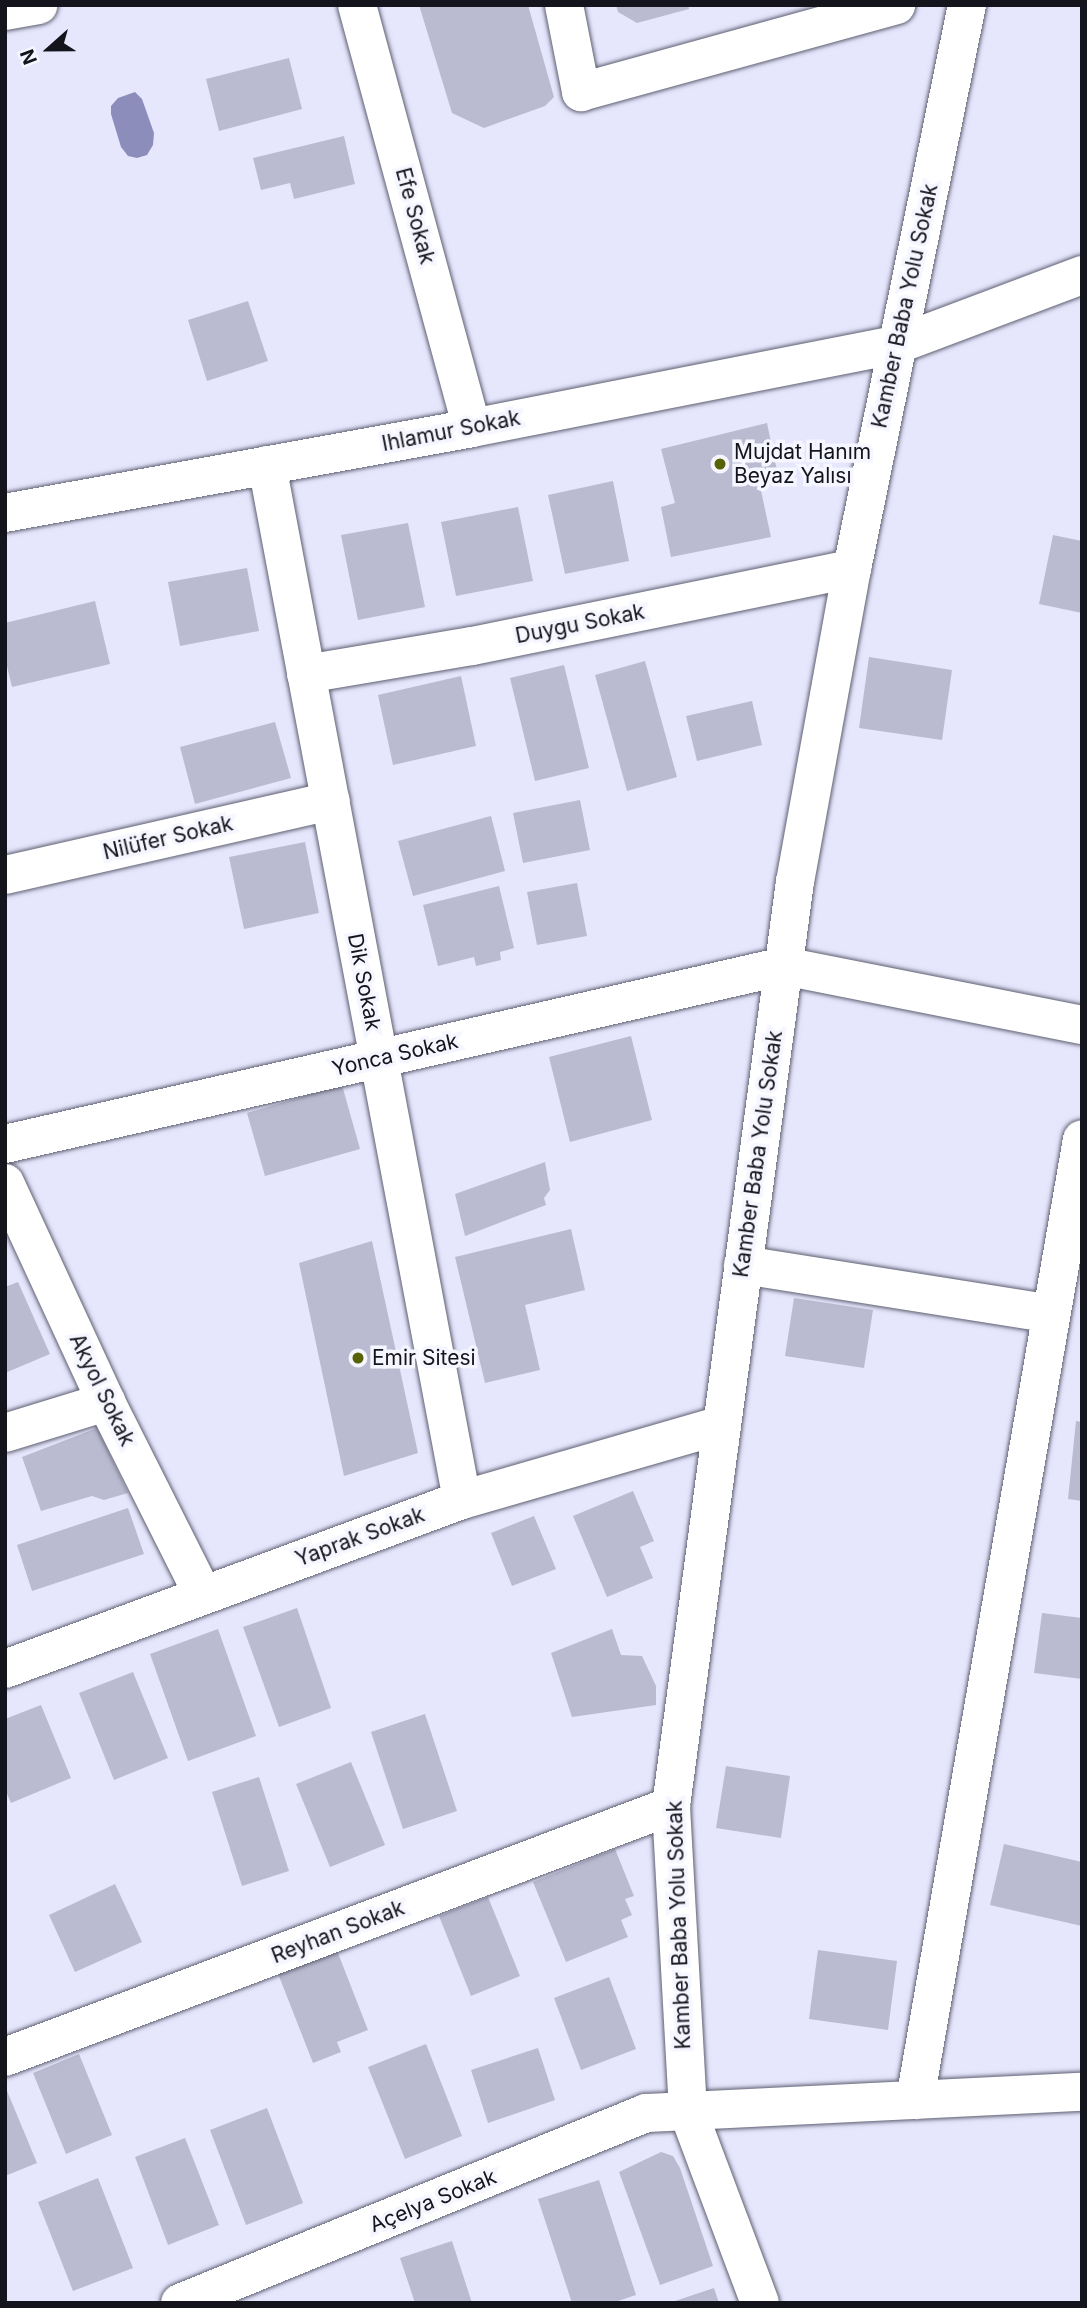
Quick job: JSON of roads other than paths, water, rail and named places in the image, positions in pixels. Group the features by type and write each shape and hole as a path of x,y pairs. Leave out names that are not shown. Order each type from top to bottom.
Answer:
{"street":[{"path":"5,11 38,5"},
{"name":"Efe Sokak","path":"357,5 472,428"},
{"path":"564,5 581,92 896,5"},
{"name":"Kamber Baba Yolu Sokak","path":"760,2303 688,2111 671,1806 795,882 852,569 967,5"},
{"name":"Ihlamur Sokak","path":"5,513 472,428 896,345 1082,275"},
{"name":"Dik Sokak","path":"267,465 462,1500"},
{"name":"Duygu Sokak","path":"306,674 472,646 852,569"},
{"name":"Nilüfer Sokak","path":"5,875 331,801"},
{"path":"784,966 1082,1025"},
{"name":"Yonca Sokak","path":"5,1144 784,966"},
{"path":"915,2100 1082,1139"},
{"name":"Akyol Sokak","path":"5,1183 106,1402 203,1595"},
{"path":"743,1265 1051,1314"},
{"path":"5,1433 106,1402"},
{"name":"Yaprak Sokak","path":"5,1669 462,1500 721,1425"},
{"name":"Reyhan Sokak","path":"5,2057 671,1806"},
{"name":"Açelya Sokak","path":"180,2303 262,2288 646,2113 1082,2092"}],"water":[{"path":"135,92 142,99 154,133 153,145 147,155 137,158 128,156 121,147 111,114 111,106 118,98"}],"place":[{"name":"Mujdat Hanım Beyaz Yalısı","path":"720,464"},
{"name":"Emir Sitesi","path":"358,1358"}]}
